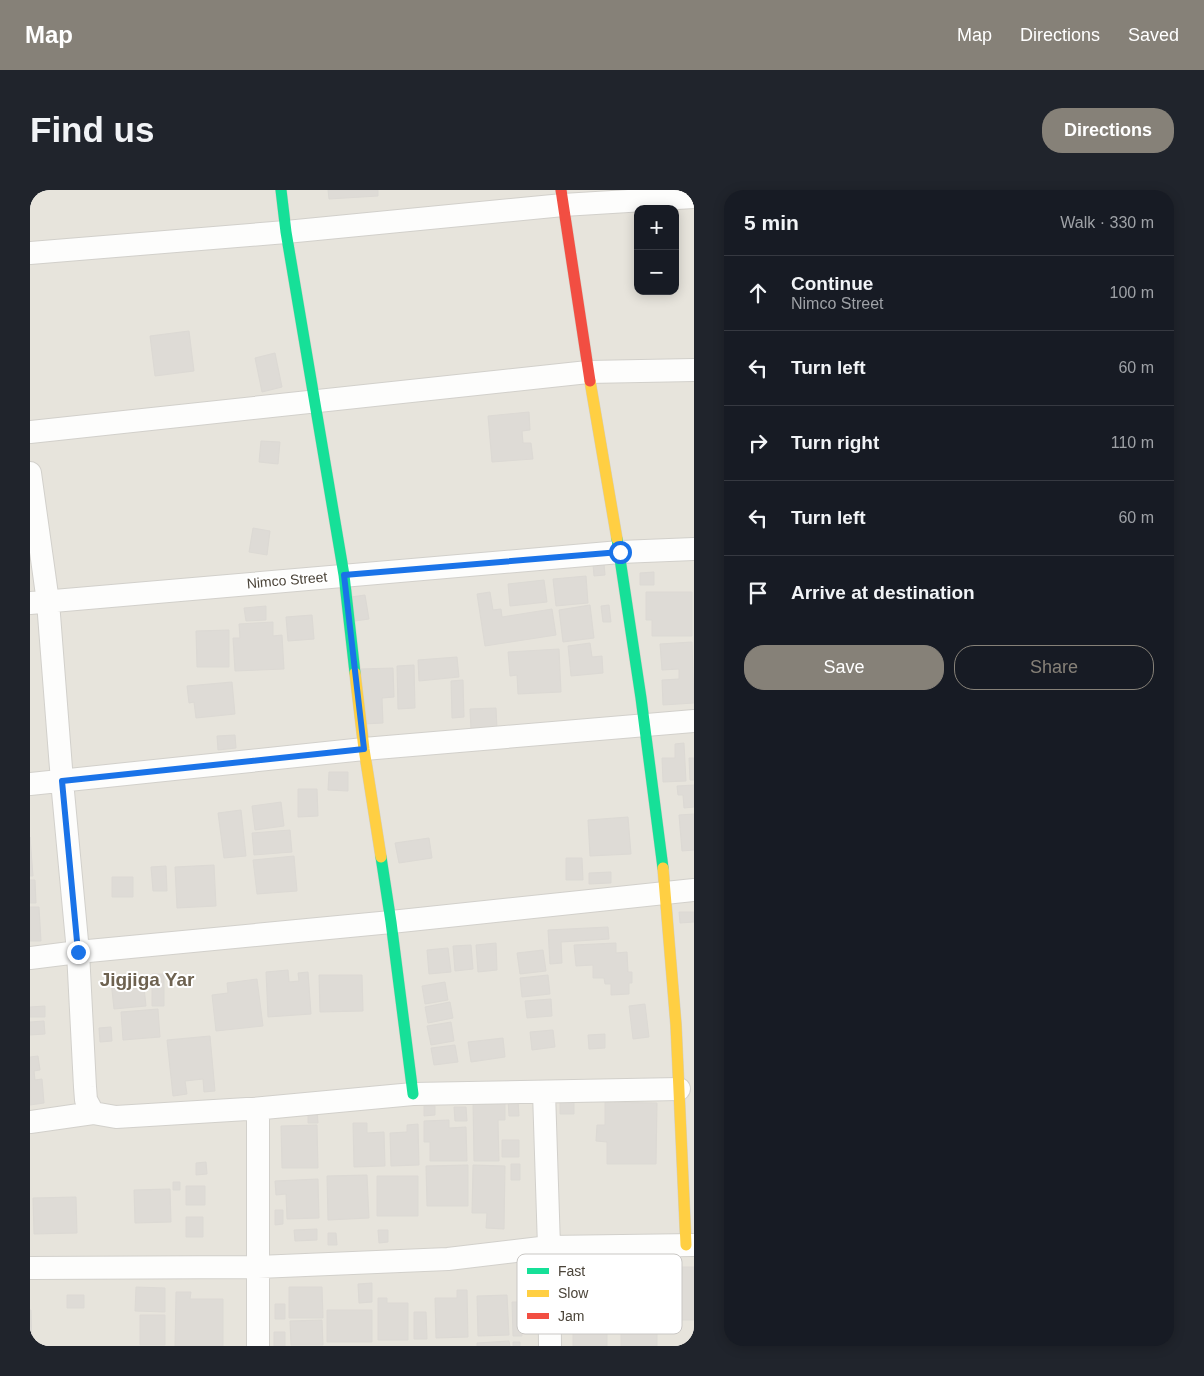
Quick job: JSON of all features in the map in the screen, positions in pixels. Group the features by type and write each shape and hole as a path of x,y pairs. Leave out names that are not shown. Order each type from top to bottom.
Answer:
{"street":[{"path":"281,190 286,232 344,575 364,749 392,922 413,1094"},
{"path":"30,1268 258,1267 448,1259 549,1247 690,1245 680,1088 687,1058 646,724 620,552 588,372 562,197"},
{"path":"30,253 286,232 562,197 694,197"},
{"path":"30,432 588,372 694,370"},
{"path":"30,473 39,602 62,781 78,952 86,1100 93,1113"},
{"name":"Nimco Street","path":"39,602 620,552 694,549"},
{"path":"30,784 364,749 694,721"},
{"path":"30,958 694,890"},
{"path":"30,1122 93,1113 116,1117 253,1109 413,1094 680,1088"},
{"path":"544,1092 549,1254"},
{"path":"253,1109 258,1112 260,1118 258,1346"}],"shaded area":[{"path":"30,190 694,190 694,1346 30,1346"}],"building":[{"path":"328,190 378,190 378,196 329,199"},
{"path":"189,331 194,371 155,376 150,336"},
{"path":"275,353 282,387 262,392 255,358"},
{"path":"529,412 530,430 522,431 523,443 531,443 533,459 492,462 488,416"},
{"path":"261,441 280,442 278,464 259,462"},
{"path":"253,528 270,531 267,555 249,552"},
{"path":"604,563 605,575 594,576 593,564"},
{"path":"654,572 654,585 640,585 640,573"},
{"path":"586,576 588,603 556,606 553,579"},
{"path":"544,580 547,602 510,606 508,584"},
{"path":"490,592 493,610 501,609 502,617 552,609 556,635 485,646 477,594"},
{"path":"646,592 692,592 692,636 652,636 652,620 646,620"},
{"path":"365,595 369,619 355,621 351,597"},
{"path":"590,605 594,638 563,642 559,610"},
{"path":"609,605 611,622 603,622 601,606"},
{"path":"266,606 266,620 246,621 244,608"},
{"path":"312,615 314,639 288,641 286,617"},
{"path":"273,622 273,636 282,635 284,669 235,671 233,638 240,638 239,624"},
{"path":"229,630 229,667 197,667 196,631"},
{"path":"692,642 694,703 663,705 662,680 679,679 679,669 662,670 660,644"},
{"path":"590,643 592,657 602,656 603,673 571,676 568,646"},
{"path":"559,649 561,692 518,694 517,675 510,676 508,652"},
{"path":"457,657 459,677 419,681 418,660"},
{"path":"414,665 415,708 398,709 397,666"},
{"path":"393,668 394,697 382,698 383,723 363,724 361,669"},
{"path":"463,680 464,717 452,718 451,681"},
{"path":"232,682 235,714 196,718 194,702 189,703 187,686"},
{"path":"496,708 497,729 471,730 470,709"},
{"path":"235,735 236,748 218,750 217,736"},
{"path":"684,743 686,781 663,782 662,758 675,758 675,744"},
{"path":"689,758 694,758 694,780 690,780"},
{"path":"329,772 348,772 348,791 328,790"},
{"path":"694,785 694,807 684,808 683,795 678,795 677,786"},
{"path":"298,789 317,789 318,816 298,817"},
{"path":"281,802 284,826 255,830 252,806"},
{"path":"241,810 246,856 224,858 218,813"},
{"path":"694,814 694,850 682,851 679,815"},
{"path":"628,817 631,854 590,856 588,820"},
{"path":"290,830 292,852 254,855 252,833"},
{"path":"30,837 33,876 30,876"},
{"path":"429,838 432,858 399,863 395,843"},
{"path":"294,856 297,891 257,894 253,860"},
{"path":"566,858 582,858 583,880 566,880"},
{"path":"214,865 216,906 177,908 175,867"},
{"path":"166,866 167,891 153,891 151,867"},
{"path":"611,872 611,883 589,884 589,873"},
{"path":"112,877 133,877 133,897 112,897"},
{"path":"30,880 35,880 36,903 30,903"},
{"path":"30,907 39,907 41,941 30,941"},
{"path":"679,912 694,912 694,922 680,923"},
{"path":"608,927 609,939 561,942 562,963 550,964 548,930"},
{"path":"496,943 497,970 478,972 476,945"},
{"path":"616,943 616,953 627,952 628,972 632,972 629,994 611,995 611,984 605,984 604,978 593,978 593,965 576,966 574,945"},
{"path":"471,945 473,969 455,971 453,946"},
{"path":"448,948 451,972 429,974 427,950"},
{"path":"543,950 546,971 520,974 517,953"},
{"path":"288,970 289,982 299,981 298,973 308,972 311,1014 268,1017 266,972"},
{"path":"152,974 164,974 164,1006 152,1006"},
{"path":"319,975 362,975 363,1011 320,1012"},
{"path":"548,975 550,994 522,997 520,978"},
{"path":"143,978 146,1006 114,1009 111,981"},
{"path":"257,979 263,1026 216,1031 212,995 228,993 227,983"},
{"path":"445,982 448,1000 425,1004 422,986"},
{"path":"551,999 552,1016 527,1018 525,1001"},
{"path":"450,1002 453,1018 428,1023 425,1007"},
{"path":"645,1004 649,1037 633,1039 629,1006"},
{"path":"45,1006 45,1017 30,1017 30,1007"},
{"path":"158,1009 160,1037 123,1040 121,1012"},
{"path":"44,1021 45,1034 30,1035 30,1022"},
{"path":"451,1022 454,1041 431,1045 427,1026"},
{"path":"111,1027 112,1041 100,1042 99,1028"},
{"path":"553,1030 555,1047 532,1050 530,1032"},
{"path":"605,1034 605,1048 589,1049 588,1035"},
{"path":"210,1036 215,1091 204,1092 203,1079 185,1081 187,1094 173,1096 167,1040"},
{"path":"503,1038 505,1057 471,1062 468,1042"},
{"path":"455,1045 458,1062 434,1065 431,1048"},
{"path":"38,1056 40,1070 34,1071 35,1080 42,1079 44,1103 30,1105 30,1057"},
{"path":"508,1099 518,1099 519,1116 509,1116"},
{"path":"505,1101 505,1120 498,1120 499,1161 474,1161 473,1102"},
{"path":"560,1101 574,1101 574,1114 560,1114"},
{"path":"605,1102 657,1103 656,1164 607,1164 607,1142 596,1141 597,1125 605,1125"},
{"path":"424,1106 435,1106 435,1115 424,1116"},
{"path":"454,1107 466,1107 467,1121 455,1121"},
{"path":"317,1109 318,1123 308,1123 308,1110"},
{"path":"449,1120 449,1128 466,1127 467,1161 430,1161 430,1142 424,1142 424,1121"},
{"path":"353,1123 367,1123 367,1133 384,1132 385,1166 354,1167"},
{"path":"418,1124 419,1165 391,1166 390,1133 407,1132 407,1125"},
{"path":"317,1125 318,1168 282,1168 281,1126"},
{"path":"502,1140 519,1140 519,1157 502,1157"},
{"path":"206,1162 207,1174 196,1175 196,1163"},
{"path":"511,1164 520,1164 520,1180 511,1180"},
{"path":"468,1165 468,1206 427,1206 426,1166"},
{"path":"473,1165 505,1166 504,1229 486,1228 487,1213 472,1213"},
{"path":"367,1175 369,1218 328,1220 327,1176"},
{"path":"377,1176 418,1176 418,1216 377,1216"},
{"path":"318,1179 319,1218 287,1219 286,1194 276,1195 275,1181"},
{"path":"173,1182 180,1182 180,1190 173,1190"},
{"path":"186,1186 205,1186 205,1205 186,1205"},
{"path":"170,1189 171,1222 135,1223 134,1190"},
{"path":"76,1197 77,1233 34,1234 33,1198"},
{"path":"275,1210 283,1210 283,1224 275,1225"},
{"path":"186,1217 203,1217 203,1237 186,1237"},
{"path":"317,1229 317,1240 295,1241 294,1230"},
{"path":"378,1230 388,1230 388,1242 379,1243"},
{"path":"328,1233 336,1233 337,1245 328,1245"},
{"path":"682,1267 694,1267 694,1320 682,1320"},
{"path":"372,1283 372,1302 359,1303 358,1284"},
{"path":"136,1287 165,1288 165,1312 135,1311"},
{"path":"289,1287 322,1287 323,1318 289,1318"},
{"path":"457,1290 467,1290 468,1337 436,1338 435,1298 457,1298"},
{"path":"176,1292 191,1292 190,1299 223,1299 223,1346 175,1346"},
{"path":"67,1295 84,1295 84,1308 67,1308"},
{"path":"507,1295 509,1335 478,1336 477,1296"},
{"path":"378,1298 387,1298 387,1303 408,1303 408,1340 378,1340"},
{"path":"512,1302 517,1302 517,1334 522,1334 522,1336 513,1336"},
{"path":"275,1304 285,1304 285,1319 275,1319"},
{"path":"31,1310 32,1346 30,1346"},
{"path":"327,1310 372,1310 372,1342 327,1342"},
{"path":"414,1312 426,1312 427,1339 414,1339"},
{"path":"140,1315 165,1315 165,1345 140,1345"},
{"path":"322,1320 323,1345 291,1345 290,1321"},
{"path":"274,1332 285,1332 285,1346 274,1346"},
{"path":"573,1334 607,1334 607,1346 573,1346"},
{"path":"621,1334 657,1334 657,1346 621,1346"},
{"path":"509,1341 510,1346 477,1346 477,1343"},
{"path":"513,1342 520,1342 520,1346 513,1346"}],"traffic: fast":[{"path":"281,190 286,232 344,575 355,673"},
{"path":"617,539 641,698 663,868"},
{"path":"381,857 413,1094"}],"traffic: slow":[{"path":"590,381 617,539"},
{"path":"355,673 364,749 381,857"},
{"path":"663,868 676,1025 686,1245"}],"traffic: jam":[{"path":"561,190 590,381"}],"district":[{"name":"Jigjiga Yar","path":"147,979"}],"route":[{"path":"78,952 62,781 364,749 344,575 620,552"}]}
